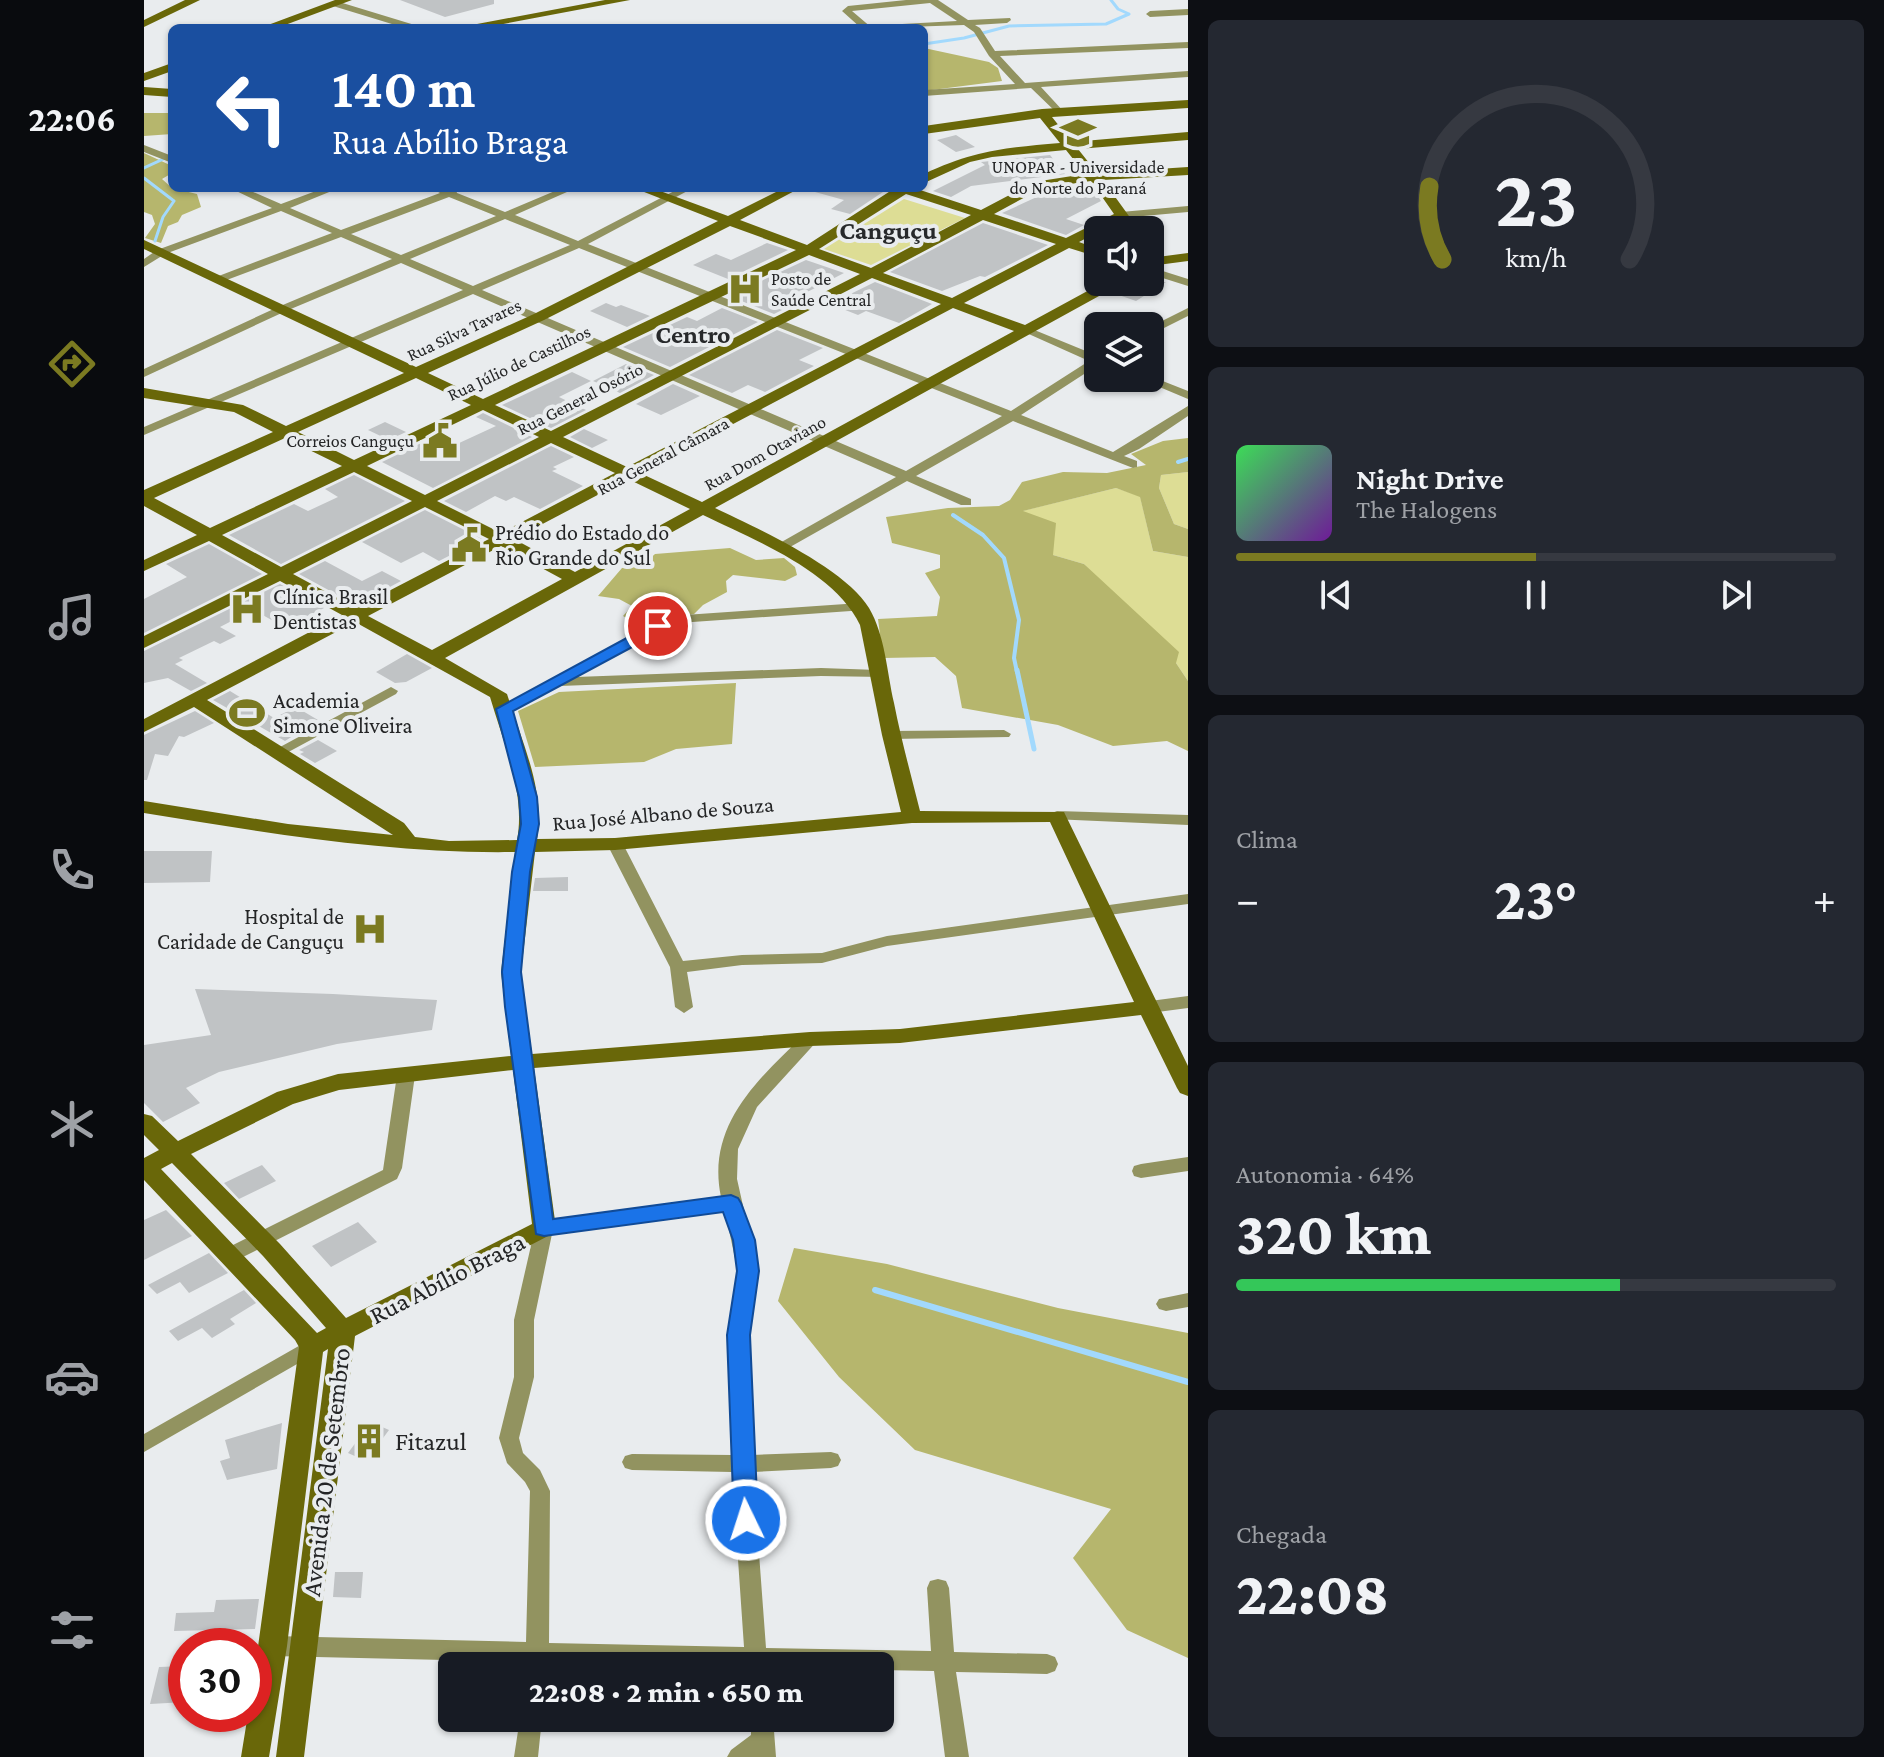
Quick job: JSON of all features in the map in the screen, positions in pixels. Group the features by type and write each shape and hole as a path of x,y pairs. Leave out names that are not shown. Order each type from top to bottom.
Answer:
{"street":[{"path":"144,24 194,0"},
{"path":"485,24 624,0"},
{"path":"862,24 846,11 952,0"},
{"path":"933,1 968,23 980,34 992,54 1059,112"},
{"path":"278,24 341,2 404,24"},
{"path":"1150,14 1188,12"},
{"path":"928,25 1007,20"},
{"path":"992,54 1188,45"},
{"path":"144,61 168,68"},
{"path":"144,77 168,68"},
{"path":"928,93 1188,74"},
{"path":"144,91 168,93"},
{"path":"928,129 1042,113 1188,104"},
{"path":"1042,113 1090,179 1121,215"},
{"path":"928,177 975,156 1066,144 1188,136"},
{"path":"144,148 168,158"},
{"name":"Rua General Osório","path":"144,643 777,323 1039,185 1188,173"},
{"path":"244,192 966,502"},
{"path":"144,264 161,252 324,192"},
{"path":"144,373 282,309 562,192"},
{"path":"650,192 1084,354"},
{"path":"144,431 578,245 681,192"},
{"name":"Rua Silva Tavares","path":"144,497 539,317 786,192"},
{"name":"Rua Júlio de Castilhos","path":"144,566 808,250 904,192"},
{"path":"909,192 1084,248"},
{"path":"220,279 448,193 1133,464"},
{"name":"Rua General Câmara","path":"144,726 630,474 1064,242 1121,215 1188,209"},
{"path":"144,244 783,547 830,580 860,607 869,625 891,735 912,817"},
{"path":"1164,260 1188,257"},
{"path":"1164,269 1188,283"},
{"name":"Rua Dom Otaviano","path":"433,657 1089,296"},
{"path":"1164,324 1188,311"},
{"path":"783,547 1010,417 1084,369"},
{"path":"1164,386 1188,395"},
{"path":"144,393 238,408 577,580"},
{"path":"1114,456 1135,446 1188,410"},
{"path":"144,497 433,657 501,702 528,797 530,824 524,847 511,972 544,1228 524,1320 524,1377 509,1438 514,1457 533,1476 540,1491 537,1652"},
{"path":"501,702 559,682 675,619 860,607"},
{"path":"559,682 821,672 878,674"},
{"path":"276,753 391,691"},
{"path":"196,701 397,827 409,843"},
{"path":"891,735 1004,734"},
{"name":"Rua José Albano de Souza","path":"144,807 288,830 409,843 524,847 615,844 912,817 1057,816 1188,820"},
{"path":"1057,816 1100,911 1188,1088"},
{"path":"615,844 678,967 684,1007"},
{"path":"678,967 742,960 822,958 887,941 1188,899"},
{"path":"144,1166 307,1090 338,1082 521,1062 810,1039 900,1036 1188,1002"},
{"path":"756,1652 742,1464 739,1335 748,1271 744,1240 731,1203 728,1152 743,1111 767,1079 810,1039"},
{"path":"232,1254 390,1174 406,1075"},
{"name":"Avenida 20 de Setembro","path":"144,1122 261,1238 308,1288 343,1332 290,1757"},
{"path":"1141,1171 1188,1164"},
{"name":"Avenida 20 de Setembro","path":"144,1166 232,1254 305,1334 311,1347 273,1646 255,1757"},
{"name":"Rua Abílio Braga","path":"144,1444 311,1347 544,1228 731,1203"},
{"path":"1166,1304 1188,1300"},
{"path":"298,1434 331,1432"},
{"path":"632,1462 742,1464 831,1460"},
{"path":"938,1588 943,1659 957,1757"},
{"path":"273,1646 438,1654"},
{"path":"894,1660 1047,1664"},
{"path":"526,1757 529,1732"},
{"path":"739,1757 763,1738"}],"green space":[{"path":"904,199 965,218 871,265 824,249"},
{"path":"1188,472 1188,529 1174,524 1159,488 1161,475"},
{"path":"1116,488 1140,496 1153,551 1188,557 1188,681 1176,663 1084,564 1053,555 1022,511"}],"shaded area":[{"path":"928,49 989,62 998,68 1002,81 928,90"},
{"path":"144,113 168,113 168,134 144,136"},
{"path":"144,153 168,164 168,175 162,179 168,184 168,192 197,194 201,207 182,215 178,222 168,226 161,243 145,238 155,224 152,215 144,212"},
{"path":"1188,438 1188,472 1161,475 1159,488 1174,524 1188,529 1188,557 1153,551 1140,497 1116,488 1023,511 1056,523 1053,555 1084,564 1179,652 1176,663 1188,681 1188,751 1167,741 1113,746 1058,725 962,708 956,676 935,657 883,658 878,619 937,616 940,597 925,573 940,568 940,555 892,543 886,517 948,508 999,506 1010,500 1022,482 1063,472 1107,473 1146,465 1131,454 1163,441"},
{"path":"730,548 756,560 784,558 795,567 797,575 785,581 733,575 726,581 727,592 703,605 694,614 675,617 654,626 640,626 623,616 632,606 619,599 598,596 622,568 644,564 655,554"},
{"path":"736,683 732,744 676,749 644,762 535,767 518,711 559,692"},
{"path":"794,1248 887,1264 1058,1308 1188,1333 1188,1658 1127,1630 1073,1558 1111,1509 915,1450 839,1377 778,1301"}],"building":[{"path":"400,0 494,0 494,4 445,17"},
{"path":"956,135 975,147 956,152 937,140"},
{"path":"1050,155 1065,174 971,186 951,197 933,191 985,165 981,162"},
{"path":"1090,184 1101,201 1066,219 1084,225 1066,235 1002,213 1052,190"},
{"path":"815,192 883,192 850,214 831,209 844,200"},
{"path":"983,223 1048,245 985,277 980,276 942,291 890,272"},
{"path":"767,243 788,250 728,279 693,265 716,254 731,260"},
{"path":"806,260 844,273 786,303 788,307 774,314 729,296"},
{"path":"875,282 932,304 899,323 866,311 858,315 830,304"},
{"path":"1122,296 1144,296 1136,301"},
{"path":"606,303 650,316 627,327 590,311"},
{"path":"722,308 758,322 670,367 623,347 687,317 697,321"},
{"path":"777,330 823,348 799,360 814,366 765,392 748,385 732,393 689,375"},
{"path":"626,364 654,375 620,393 593,381"},
{"path":"572,372 591,381 559,397 586,410 551,428 502,405"},
{"path":"673,384 700,396 661,415 636,404"},
{"path":"483,413 532,437 433,488 382,462 438,435 457,444 496,426 476,417"},
{"path":"385,422 406,432 389,440 368,430"},
{"path":"584,429 608,440 592,448 570,437"},
{"path":"551,446 574,457 553,467 557,469 552,471 583,486 540,509 514,497 506,501 495,496 466,512 444,501"},
{"path":"354,475 405,501 281,564 229,535 294,504 308,511 338,497 325,489"},
{"path":"425,510 482,539 439,561 423,552 401,563 362,542"},
{"path":"209,544 262,574 144,633 144,599 187,577 166,564"},
{"path":"325,561 362,581 382,571 401,581 356,605 299,574"},
{"path":"280,584 324,608 286,628 259,613 252,616 247,613 220,627 236,636 220,644 214,641 179,658 183,660 175,664 207,683 191,691 168,678 144,683 144,651"},
{"path":"407,654 432,668 406,682 395,683 376,672"},
{"path":"230,691 274,718 296,707 318,720 285,741 213,700"},
{"path":"195,711 214,723 184,737 179,736 168,756 155,754 147,780 144,780 144,735"},
{"path":"318,740 337,751 315,763 300,754 304,752 299,750"},
{"path":"144,851 212,851 210,882 144,883"},
{"path":"568,877 568,891 533,891 535,878"},
{"path":"195,989 437,1000 432,1030 337,1044 219,1072 186,1088 200,1103 163,1122 144,1103 144,1045 211,1035"},
{"path":"262,1165 276,1181 239,1199 224,1183"},
{"path":"166,1210 192,1236 144,1260 144,1220"},
{"path":"358,1222 377,1242 331,1267 312,1246"},
{"path":"209,1253 228,1273 189,1293 180,1282 157,1294 148,1285"},
{"path":"244,1290 256,1303 230,1319 235,1324 212,1338 202,1328 178,1341 169,1331"},
{"name":"Fitazul","path":"371,1422 389,1430 366,1461 348,1453"},
{"path":"282,1423 277,1469 227,1480 220,1461 230,1458 225,1440"},
{"path":"335,1572 363,1572 361,1598 333,1597"},
{"path":"259,1599 255,1628 174,1628 176,1613 214,1612 216,1600"},
{"path":"159,1667 168,1667 168,1703 150,1704"}],"waterway":[{"path":"928,43 1009,26 1106,24 1129,14 1118,9 1111,0"},
{"path":"144,168 168,157"},
{"path":"144,178 174,201 163,217 155,241"},
{"path":"1178,462 1188,459"},
{"path":"953,515 983,535 1004,558 1019,620 1014,658 1017,672"},
{"path":"1017,670 1034,749"},
{"path":"875,1290 1188,1382"}],"place":[{"name":"UNOPAR - Universidade do Norte do Paraná","path":"1078,133"},
{"name":"Posto de Saúde Central","path":"745,289"},
{"name":"Correios Canguçu","path":"440,441"},
{"name":"Prédio do Estado do Rio Grande do Sul","path":"469,545"},
{"name":"Clínica Brasil Dentistas","path":"247,609"},
{"name":"Academia Simone Oliveira","path":"247,713"},
{"name":"Hospital de Caridade de Canguçu","path":"370,929"},
{"name":"Fitazul","path":"369,1441"}],"district":[{"name":"Canguçu","path":"888,230"},
{"name":"Centro","path":"693,334"}],"route":[{"path":"658,626 505,709 528,797 530,824 524,847 511,972 544,1228 731,1203 744,1240 748,1271 739,1335 746,1520"}]}
